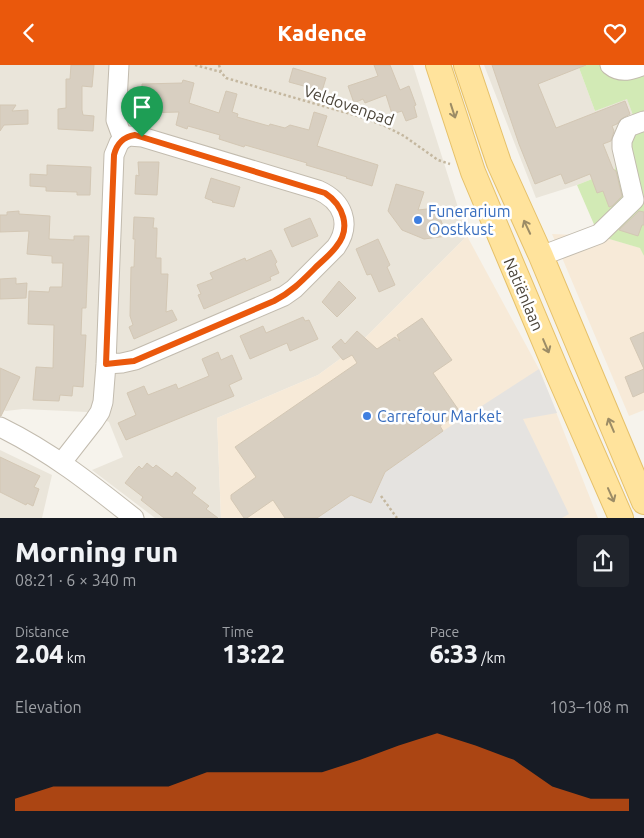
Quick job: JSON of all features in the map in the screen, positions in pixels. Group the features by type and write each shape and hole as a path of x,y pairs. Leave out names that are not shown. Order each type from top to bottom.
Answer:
{"main road":[{"name":"Natiënlaan","path":"438,65 473,172 621,518"},
{"name":"Natiënlaan","path":"466,65 499,163 541,256 644,502"}],"street":[{"path":"119,65 116,120 123,139"},
{"path":"610,65 623,71 644,65"},
{"path":"541,256 599,233 639,202 636,171 622,148 622,141 628,127 644,121"},
{"path":"62,462 100,412 102,402 106,364 114,155 119,143 123,139 135,135 318,190 330,196 340,207 344,228 340,241 294,289 284,296 134,361 106,364"},
{"path":"0,427 39,447 62,462 134,518"}],"path":[{"name":"Veldovenpad","path":"195,65 221,72 226,78 362,117 404,136 438,160 473,172"},
{"path":"219,65 221,72"},
{"path":"381,496 397,518"}],"shaded area":[{"path":"0,65 413,65 467,236 355,348 318,375 217,418 221,518 155,518 92,470 123,457 109,422 87,412 23,409 6,411 0,409"},
{"path":"484,65 578,65 595,111 627,98 634,118 619,136 615,170 536,198"},
{"path":"552,234 599,236 641,248 644,256 644,410 629,416"},
{"path":"467,236 539,369 598,518 221,518 217,418 318,375 355,348"},
{"path":"539,369 557,413 523,419 569,514 562,518 317,518 355,492 353,496 371,503 385,472 443,431"},
{"path":"0,450 52,475 42,518 0,518"}],"green space":[{"path":"578,65 644,65 644,256 640,248 599,236 577,185 615,170 619,136 616,128 634,118 627,99 595,111"}],"building":[{"path":"71,65 94,65 92,87 82,86 83,115 94,116 93,131 58,129 58,109 66,108 66,79 70,79"},
{"path":"374,65 390,65 400,90 409,86 416,105 414,106 417,117 406,121 402,111 392,114 386,95 365,103 363,99 354,103 348,86 378,76"},
{"path":"492,65 586,65 538,84 556,128 625,101 630,114 612,126 614,131 611,141 603,144 613,169 616,171 622,196 612,206 609,207 603,191 597,193 590,174 565,184 561,174 535,184"},
{"path":"293,68 326,78 322,91 289,82"},
{"path":"183,80 194,83 189,103 219,113 226,91 237,94 232,112 238,114 237,117 269,126 270,124 285,128 290,125 309,130 314,112 327,116 317,146 378,165 372,186 306,165 307,163 219,139 220,135 188,126 187,129 176,125 179,112 142,113 142,84 182,83"},
{"path":"0,105 16,105 12,111 28,110 28,124 4,125 0,131"},
{"path":"138,162 159,162 157,195 135,194 136,175 139,176"},
{"path":"47,165 91,167 90,195 77,195 77,192 46,191 46,187 30,186 30,174 47,175"},
{"path":"211,178 240,187 234,207 212,202 205,198"},
{"name":"Funerarium Oostkust","path":"396,184 424,192 418,210 436,208 447,236 424,239 402,230 388,211"},
{"path":"19,211 19,214 50,216 49,239 74,240 74,236 89,236 86,308 82,308 81,335 86,335 83,387 73,386 72,396 60,395 59,401 33,400 36,367 53,368 54,325 28,324 29,291 49,292 50,287 62,287 63,263 52,263 52,256 27,254 29,231 0,232 0,215"},
{"path":"639,211 644,212 644,225 642,225 638,236 619,230"},
{"path":"134,217 154,218 153,228 157,228 156,258 161,258 161,274 168,274 166,312 172,310 177,320 134,339 129,327 133,325 130,316 131,267 134,267"},
{"path":"310,218 318,236 292,247 284,229"},
{"path":"378,239 390,265 387,267 395,285 379,292 371,274 367,275 356,249"},
{"path":"271,250 277,262 275,264 279,273 270,277 271,280 204,309 198,295 201,294 197,285 213,279 210,273 245,258 246,261"},
{"path":"16,278 16,284 27,283 26,298 0,299 0,279"},
{"path":"339,281 356,298 337,317 322,302"},
{"path":"303,317 305,321 309,320 318,339 290,351 287,343 250,359 240,336 263,326 266,333"},
{"name":"Carrefour Market","path":"422,318 452,360 433,373 460,412 440,426 443,431 385,472 371,503 351,495 317,518 285,518 273,500 247,518 244,518 231,499 231,495 256,477 235,447 357,363 352,355 343,360 332,347 341,339 345,344 357,331 377,349 395,337 400,341 397,335"},
{"path":"644,332 644,369 630,338"},
{"path":"218,352 221,360 232,355 242,379 229,385 234,396 126,440 118,423 136,415 127,393 144,386 148,395 176,384 178,389 209,376 202,359"},
{"path":"0,368 20,377 1,416 0,416"},
{"path":"644,369 644,392 633,397 625,377"},
{"path":"0,457 40,476 34,487 39,489 33,506 27,503 26,505 0,492"},
{"path":"147,463 153,468 156,465 172,477 176,472 196,488 192,493 209,506 206,509 218,518 164,518 141,500 143,497 125,483 139,466 142,469"}],"place":[{"name":"Funerarium Oostkust","path":"418,220"},
{"name":"Carrefour Market","path":"367,416"}],"route":[{"path":"135,135 142,137 325,193 340,207 344,228 336,247 294,289 284,296 134,361 106,364 114,155 119,143 123,139 135,135"}]}
